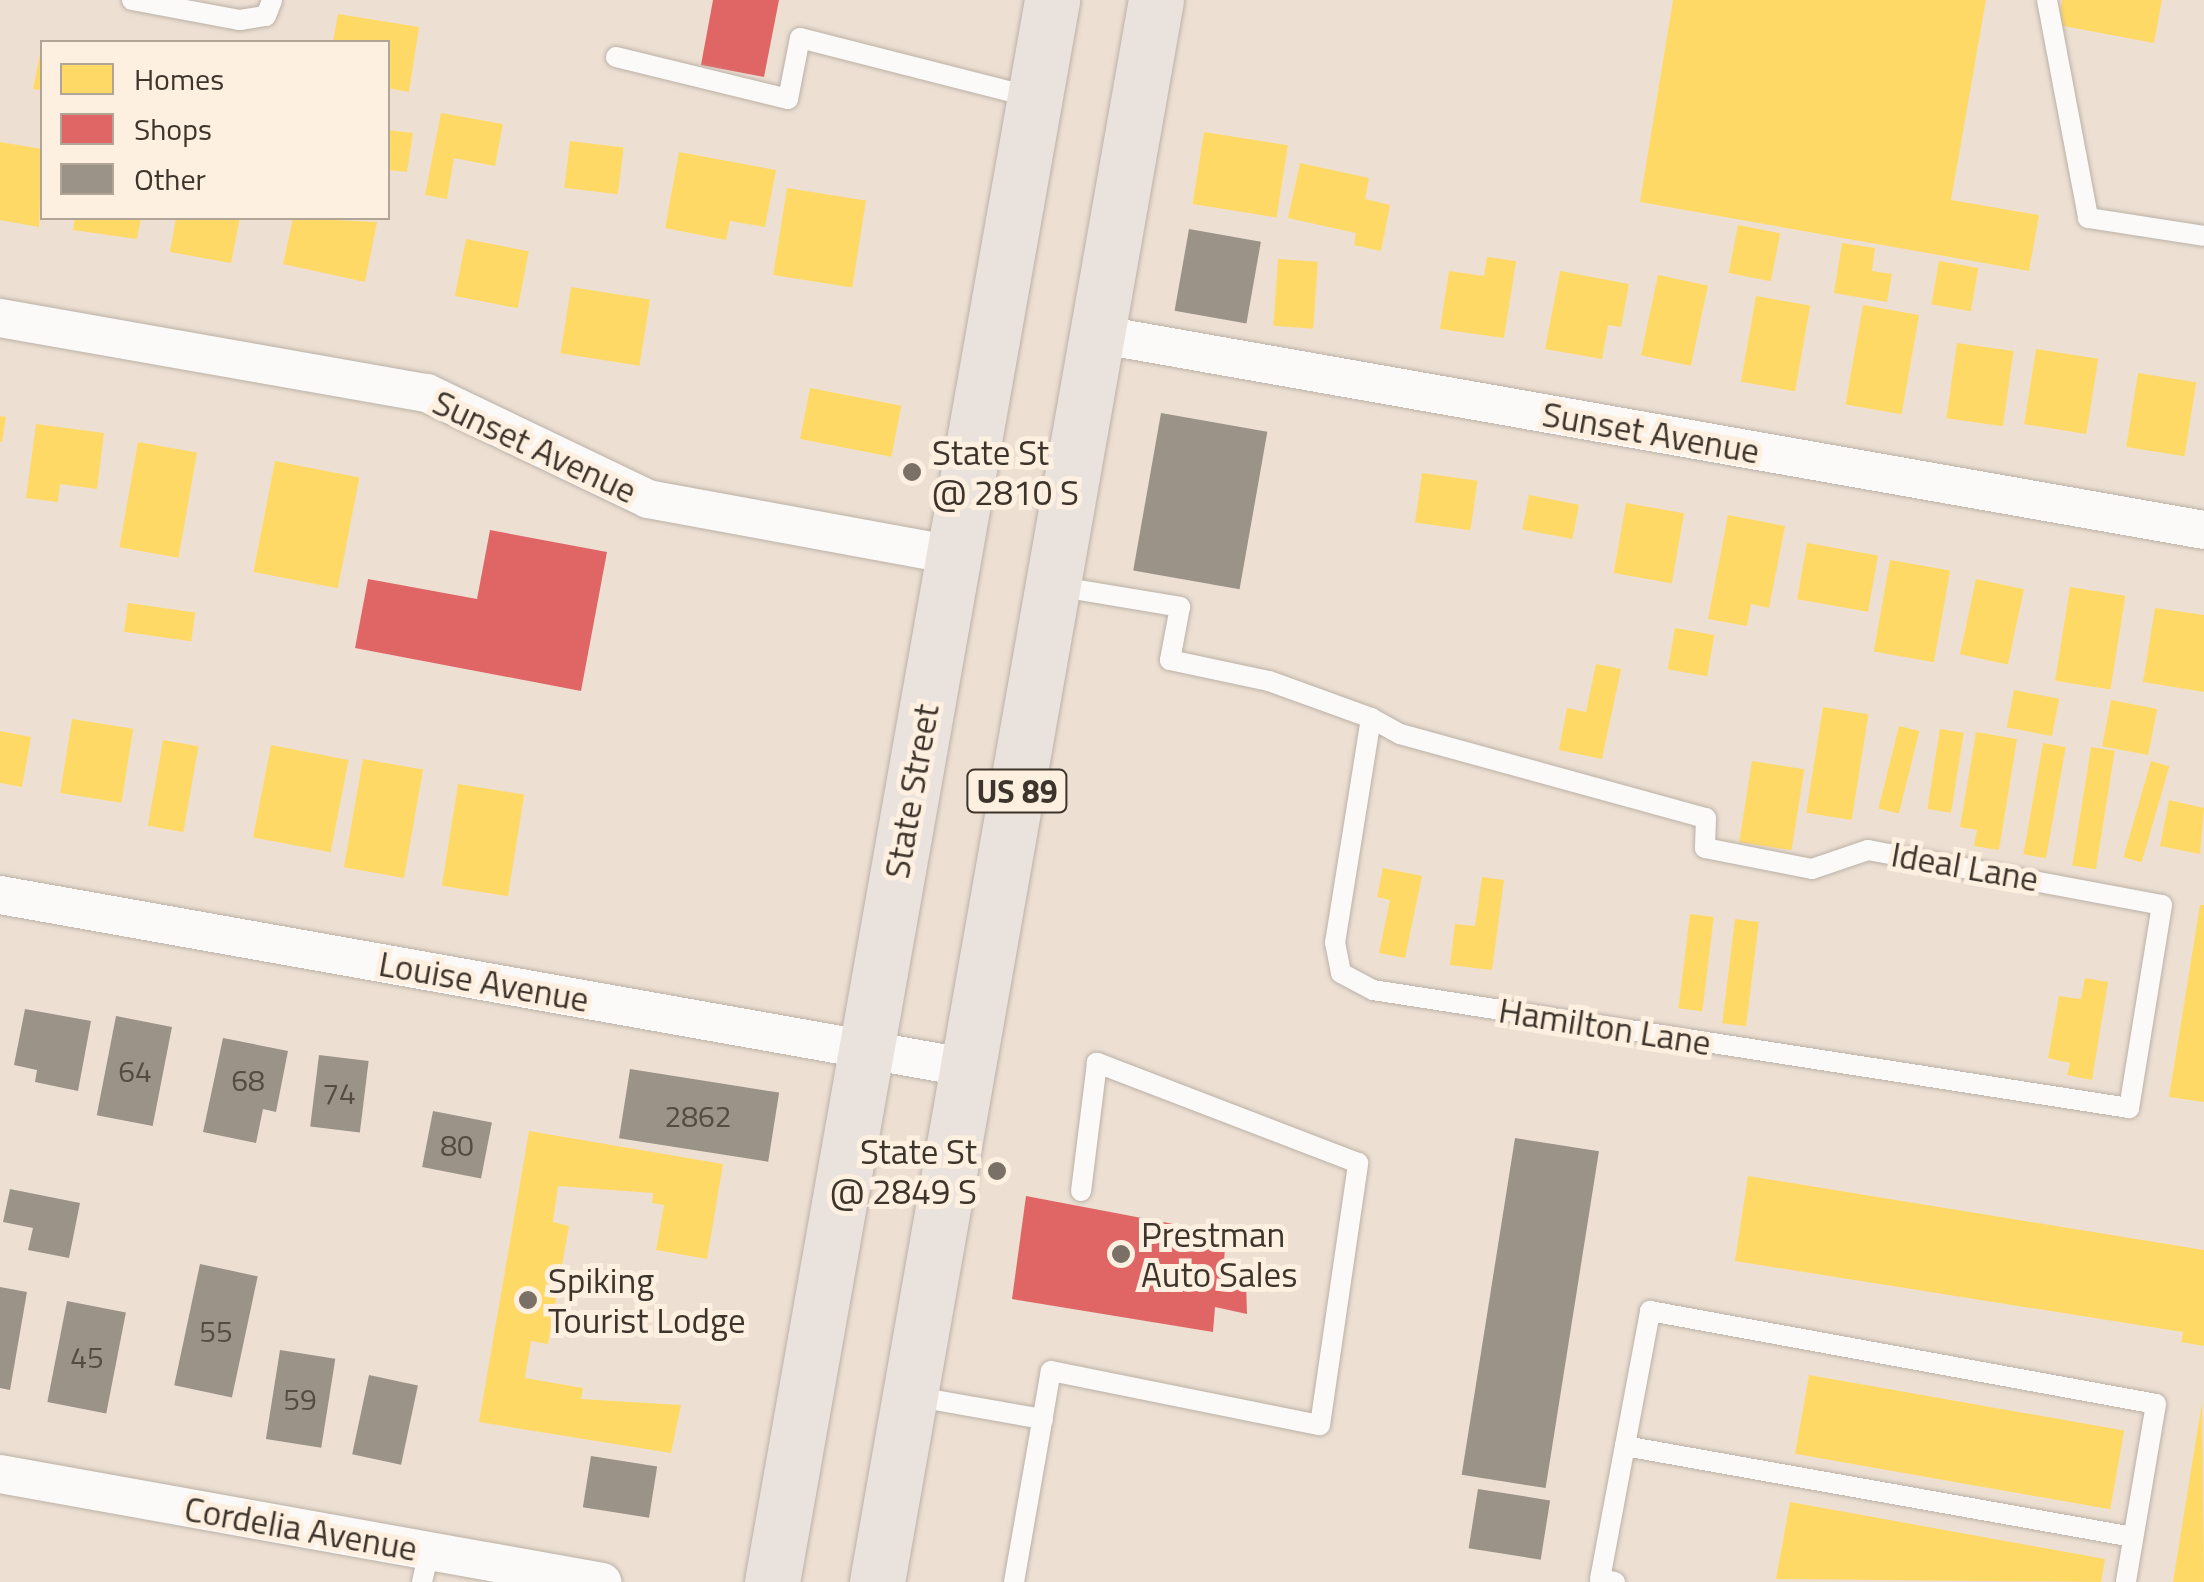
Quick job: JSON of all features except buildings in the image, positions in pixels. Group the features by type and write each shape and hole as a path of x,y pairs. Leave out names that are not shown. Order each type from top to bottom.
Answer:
{"main road":[{"name":"State Street","path":"772,1582 1052,0"},
{"name":"US 89","path":"877,1582 1156,0"}],"street":[{"name":"Sunset Avenue","path":"0,318 427,393 648,499 952,555"},
{"name":"Sunset Avenue","path":"1097,334 2204,530"},
{"name":"Louise Avenue","path":"0,895 968,1068"},
{"name":"Cordelia Avenue","path":"0,1474 426,1567 602,1582"}],"lane":[{"path":"132,0 240,20 266,16 272,0"},
{"path":"2047,0 2088,218 2204,236"},
{"path":"616,56 788,99 800,38 1034,98"},
{"path":"1053,586 1180,607 1170,660 1269,681 1371,718"},
{"name":"Ideal Lane","path":"1371,718 1706,818 1705,848 1812,869 1868,850 2162,906 2128,1108"},
{"name":"Hamilton Lane","path":"1371,718 1336,943 1341,973 1373,990 2128,1108"},
{"path":"1014,1582 1051,1371 1320,1424 1358,1162 1098,1063 1081,1191"},
{"path":"1607,1581 1625,1446 1650,1311 2156,1404 2126,1582"},
{"path":"910,1396 1042,1419"},
{"path":"1625,1446 2133,1537"}],"place":[{"name":"State St @ 2810 S","path":"912,472"},
{"name":"State St @ 2849 S","path":"997,1171"},
{"name":"Prestman Auto Sales","path":"1121,1254"},
{"name":"Spiking Tourist Lodge","path":"528,1300"}]}
